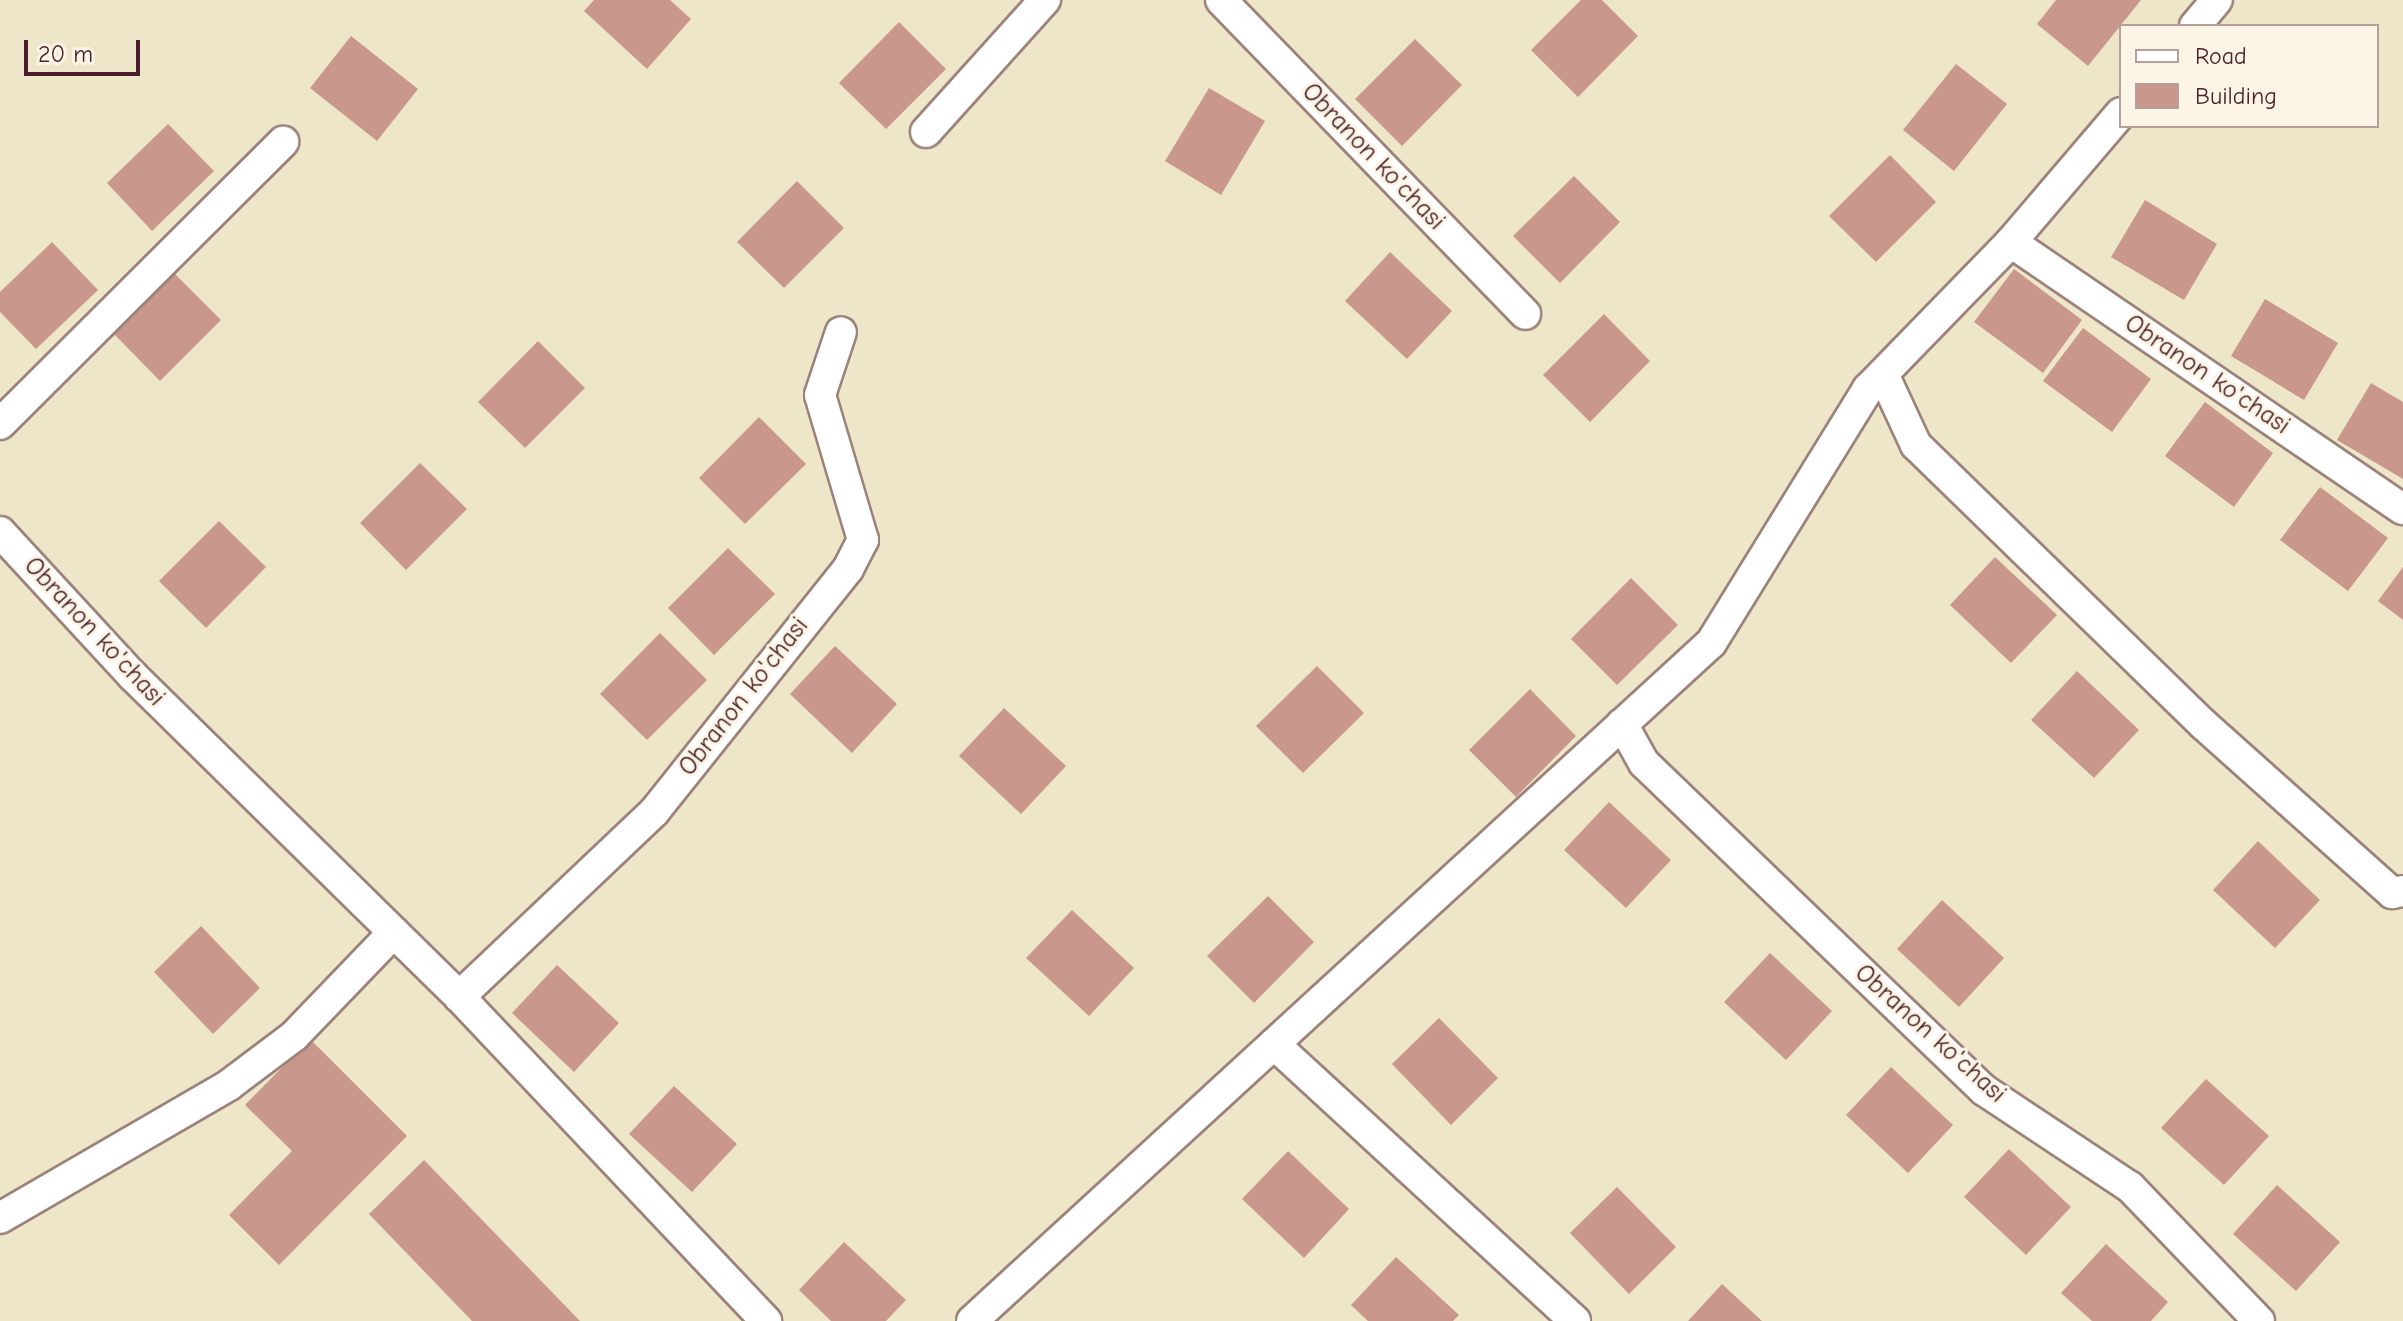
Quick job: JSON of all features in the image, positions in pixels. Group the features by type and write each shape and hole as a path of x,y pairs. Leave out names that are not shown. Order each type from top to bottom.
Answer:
{"street":[{"path":"926,132 1045,0"},
{"name":"Obranon ko'chasi","path":"1221,0 1525,314"},
{"path":"2197,24 2217,0"},
{"path":"972,1321 1711,643 1745,581 1868,389 2011,242 2119,115"},
{"path":"0,424 283,142"},
{"name":"Obranon ko'chasi","path":"2011,242 2403,509"},
{"name":"Obranon ko'chasi","path":"459,997 654,812 848,569 863,540 820,395 841,332"},
{"path":"1883,374 1916,445 2203,724 2392,893 2403,891"},
{"name":"Obranon ko'chasi","path":"0,532 133,676 459,997 766,1321"},
{"name":"Obranon ko'chasi","path":"1622,724 1644,763 1984,1090 2130,1187 2259,1321"},
{"path":"0,1218 229,1085 294,1036 394,932"},
{"path":"1274,1044 1575,1321"}],"building":[{"path":"594,0 670,0 691,19 647,69 584,11"},
{"path":"1581,0 1602,0 1638,36 1578,97 1531,50"},
{"path":"2056,0 2141,0 2088,66 2037,24"},
{"path":"899,22 946,69 886,129 839,83"},
{"path":"351,36 418,89 377,141 310,88"},
{"path":"1415,39 1462,85 1402,146 1355,99"},
{"path":"1956,64 2007,104 1954,171 1903,130"},
{"path":"1209,88 1265,121 1221,195 1165,161"},
{"path":"168,124 214,171 152,231 107,183"},
{"path":"1890,155 1936,202 1876,262 1829,216"},
{"path":"1574,176 1620,222 1560,283 1513,236"},
{"path":"797,181 844,228 784,288 737,242"},
{"path":"2145,200 2217,244 2184,300 2111,257"},
{"path":"52,242 98,290 36,349 0,312 0,292"},
{"path":"1390,252 1452,311 1407,359 1345,301"},
{"path":"2014,269 2082,320 2043,373 1974,322"},
{"path":"174,273 221,320 160,381 114,334"},
{"path":"2265,299 2338,343 2304,400 2231,356"},
{"path":"1604,314 1650,361 1590,422 1543,375"},
{"path":"2083,328 2151,379 2112,432 2043,381"},
{"path":"538,341 585,388 525,448 478,402"},
{"path":"2371,383 2403,402 2403,479 2337,440"},
{"path":"2205,402 2273,453 2234,507 2165,456"},
{"path":"759,417 806,464 745,524 699,478"},
{"path":"420,463 467,509 406,570 360,523"},
{"path":"2320,487 2388,538 2348,591 2280,540"},
{"path":"219,521 266,567 206,628 159,581"},
{"path":"728,548 775,594 714,655 668,608"},
{"path":"1995,557 2057,615 2011,663 1950,605"},
{"path":"2403,567 2403,620 2378,601"},
{"path":"1631,578 1678,625 1617,685 1571,639"},
{"path":"660,633 707,680 647,740 600,694"},
{"path":"835,646 897,704 852,753 790,694"},
{"path":"1317,666 1364,713 1303,773 1256,726"},
{"path":"2077,671 2139,730 2094,778 2031,720"},
{"path":"1530,689 1576,736 1516,797 1469,750"},
{"path":"1004,708 1066,766 1021,814 959,756"},
{"path":"1609,802 1671,860 1626,908 1564,850"},
{"path":"2258,841 2320,900 2275,948 2213,890"},
{"path":"1268,896 1314,942 1254,1003 1207,956"},
{"path":"1942,900 2004,958 1959,1007 1897,949"},
{"path":"1072,910 1134,968 1089,1016 1026,958"},
{"path":"201,926 260,988 213,1034 154,972"},
{"path":"1770,953 1832,1011 1786,1060 1724,1002"},
{"path":"557,965 619,1023 574,1072 512,1013"},
{"path":"1439,1018 1498,1078 1451,1125 1392,1064"},
{"path":"310,1039 407,1136 279,1265 229,1215 292,1151 245,1105"},
{"path":"1891,1067 1953,1125 1908,1173 1846,1115"},
{"path":"2206,1079 2269,1136 2224,1185 2161,1128"},
{"path":"674,1086 737,1144 692,1192 629,1134"},
{"path":"2009,1149 2071,1207 2026,1255 1964,1197"},
{"path":"1288,1151 1349,1209 1304,1258 1242,1199"},
{"path":"424,1160 580,1321 472,1321 369,1214"},
{"path":"2277,1185 2340,1242 2296,1291 2233,1234"},
{"path":"1617,1187 1676,1247 1629,1294 1570,1233"},
{"path":"844,1242 906,1300 886,1321 831,1321 799,1290"},
{"path":"2106,1244 2168,1302 2151,1321 2092,1321 2061,1293"},
{"path":"1396,1257 1459,1315 1453,1321 1368,1321 1351,1305"},
{"path":"1722,1284 1762,1321 1688,1321"}]}
